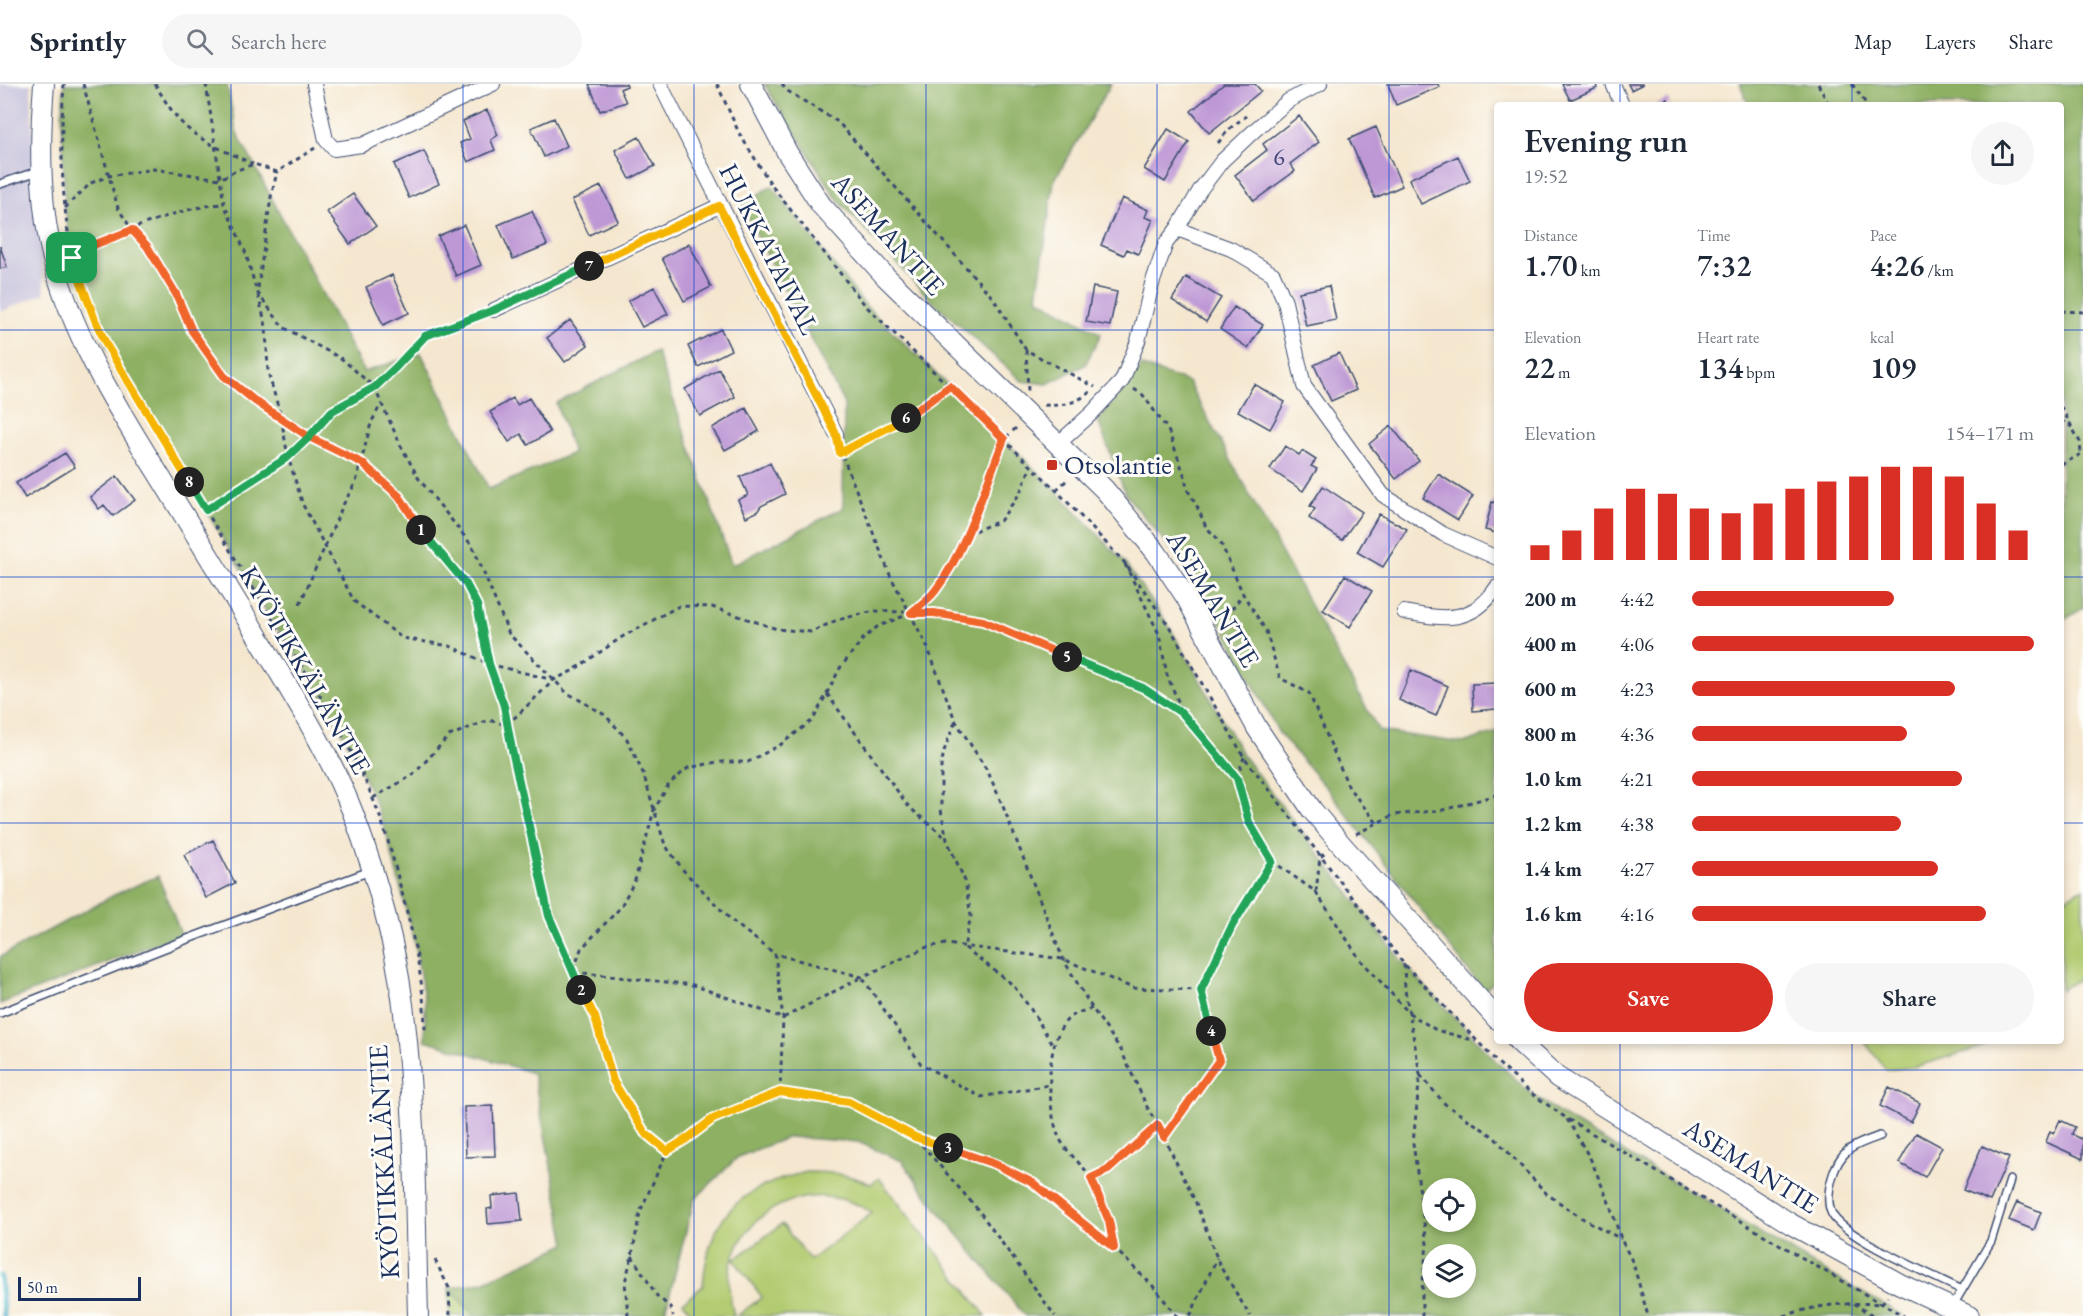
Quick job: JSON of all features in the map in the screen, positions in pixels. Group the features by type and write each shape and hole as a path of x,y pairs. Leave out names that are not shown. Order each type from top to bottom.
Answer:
{"main road":[{"name":"KYÖTIKKÄLÄNTIE","path":"44,84 41,171 46,225 57,273 79,334 125,421 292,693 340,784 372,870 390,932 403,1003 411,1089 418,1316"},
{"name":"ASEMANTIE","path":"751,84 788,154 821,205 886,277 1105,490 1156,552 1209,637 1257,728 1312,810 1494,1016"},
{"name":"ASEMANTIE","path":"1521,1044 1557,1077 1791,1224 1960,1312"}],"street":[{"path":"314,84 326,140 334,149 362,145 493,84"},
{"name":"HUKKATAIVAL","path":"660,84 719,206 836,434"},
{"path":"1613,84 1622,102"},
{"path":"1058,444 1122,381 1138,341 1152,284 1166,243 1178,229 1200,190 1222,161 1288,101 1312,86"},
{"path":"494,310 719,206"},
{"path":"1178,229 1231,249 1273,274 1285,302 1304,386 1383,495 1443,534 1494,557"},
{"path":"1404,612 1439,618 1472,613 1494,590"}],"lane":[{"path":"0,184 41,171"},
{"path":"0,1013 185,939 372,870"},
{"path":"1880,1136 1851,1146 1836,1165 1829,1191 1832,1215 1857,1238 1962,1290"},
{"path":"1960,1312 1962,1290 1991,1240 2010,1180"}],"path":[{"path":"64,84 62,119 65,208 72,258 99,329"},
{"path":"83,84 118,208 132,230 147,246 176,294 192,331 224,376 255,401 309,437 362,463 399,496 418,526 466,584 477,605 489,664 504,706 549,916 595,1017 613,1081 645,1133 667,1151"},
{"path":"155,84 185,127 214,146 277,172"},
{"path":"206,84 224,204 245,251 266,326 268,372 281,417 288,457 303,505 354,601 402,638 450,646 489,664 555,680"},
{"path":"573,972 581,949 620,908 635,880 654,810 669,784 688,768 717,762 748,762 780,745 813,720 840,668 863,639 877,627 911,613 934,593 948,572 966,534 1004,439 865,305 772,186 739,133 717,84"},
{"path":"782,84 786,90 838,123 993,298 1026,350 1095,387"},
{"path":"1818,84 1827,102"},
{"path":"1852,84 1865,102"},
{"path":"326,140 277,172 271,197 257,292 283,327 342,359 375,387 401,446 419,479 473,547 510,634 566,692 605,715 627,740 643,773 665,845 684,871 732,921 775,954 862,978 921,1064 981,1097 1049,1085"},
{"path":"65,208 92,183 109,176 154,169 220,179 254,164"},
{"path":"72,258 96,244 180,212 209,204 224,204"},
{"path":"206,510 288,457 332,411 375,387 425,336 494,310"},
{"path":"2064,311 2083,312"},
{"path":"107,346 276,627 323,698 373,798 386,832 415,944 425,1004 425,1040"},
{"path":"1019,408 1028,394 1026,350"},
{"path":"1122,381 1143,395 1168,430 1185,477 1186,489 1196,504 1206,527 1220,541 1243,594 1266,631 1280,678 1309,693 1349,788 1377,823"},
{"path":"840,453 902,421 950,386"},
{"path":"300,604 343,505 356,482 371,423 381,404"},
{"path":"2064,412 2080,442 2082,455 2064,464"},
{"path":"2064,422 2073,427"},
{"path":"836,434 840,453 890,575 927,646 955,720 988,772 1042,901 1063,959 1120,1050 1196,1203 1217,1258 1250,1316"},
{"path":"966,534 1000,521 1020,493 1031,466"},
{"path":"1056,490 1067,480"},
{"path":"1124,562 1126,571 1159,634 1167,675 1183,714"},
{"path":"1209,637 1243,594"},
{"path":"507,725 555,680 574,670 622,637 679,606 712,607 777,629 811,632 837,620 874,612 934,613 983,621 1143,688 1183,714 1237,778 1249,822 1272,861 1316,892 1359,958 1409,1013 1436,1030 1477,1041"},
{"path":"827,693 909,807 947,840"},
{"path":"373,798 413,775 449,736 489,720 507,725"},
{"path":"955,720 941,767 940,810 947,840 965,881 970,916 964,947"},
{"path":"1237,778 1244,757"},
{"path":"1354,835 1393,815 1443,810 1494,796"},
{"path":"1316,892 1320,857"},
{"path":"1164,1137 1219,1060 1201,990 1232,926 1272,861"},
{"path":"573,972 693,985 783,1018 927,948 946,944 1063,959 1133,988 1201,990"},
{"path":"964,947 1013,985 1053,1045"},
{"path":"775,954 783,1018 780,1092"},
{"path":"1404,964 1405,990 1420,1074 1413,1143 1427,1244 1422,1316"},
{"path":"1092,1008 1068,1019 1053,1045 1049,1085 1057,1133 1091,1178 1109,1221 1114,1248"},
{"path":"1420,1074 1445,1104 1493,1136 1547,1194 1582,1218 1621,1239"},
{"path":"628,1316 625,1282 640,1212 667,1151 713,1119 780,1092 849,1102 915,1137 995,1164 1033,1183 1114,1248 1152,1285 1177,1316"},
{"path":"1566,1118 1591,1160 1610,1204 1621,1239 1633,1263 1648,1316"},
{"path":"1091,1178 1108,1170 1158,1125"},
{"path":"915,1137 979,1211 1055,1316"},
{"path":"632,1256 657,1296 670,1307 673,1316"},
{"path":"1190,1316 1217,1258"},
{"path":"450,1288 450,1316"},
{"path":"1853,1302 1872,1316"},
{"path":"1784,1316 1811,1308 1853,1302 1881,1304"}],"shaded area":[{"path":"0,84 31,84 34,184 45,293 0,312"}],"green space":[{"path":"64,84 227,84 236,131 364,372 421,353 489,489 573,453 556,403 656,351 732,565 843,508 844,404 741,205 772,186 865,305 1056,490 1124,562 1169,626 1244,757 1404,964 1498,1063 1531,1093 1566,1118 1904,1316 1025,1316 937,1209 902,1161 858,1142 789,1137 738,1157 694,1200 664,1316 475,1316 449,1288 483,1282 566,1244 533,1073 425,1040 425,1004 415,944 386,832 373,798 323,698 276,627 107,346 72,258 65,208 62,119"},
{"path":"764,84 1111,84 1054,181 1037,298 1101,334 1085,365 1047,384 1022,381 928,297 837,199"},
{"path":"1740,84 2083,84 2083,608 2064,620 2064,102 1748,102"},
{"path":"1142,366 1188,382 1379,731 1463,743 1494,733 1494,982 1483,990 1329,791 1279,733 1224,629 1185,566 1126,495 1098,421"},
{"path":"158,876 181,934 0,1004 0,957 114,895"},
{"path":"2083,888 2083,975 2064,988 2064,900"},
{"path":"1866,1044 1986,1044 1914,1067 1886,1070"},
{"path":"807,1172 840,1174 871,1184 879,1178 986,1316 737,1316 762,1297 734,1260 782,1224 810,1260 872,1213 852,1203 831,1197 810,1197 790,1201 771,1210 754,1223 741,1240 729,1274 734,1316 694,1316 683,1302 703,1286 706,1261 720,1223 732,1208 763,1186"},
{"path":"449,1288 475,1316 450,1316"}],"building":[{"path":"589,84 626,84 627,86 620,89 626,102 600,111"},
{"path":"1224,84 1255,84 1261,91 1209,133 1191,111"},
{"path":"1388,84 1438,84 1439,87 1396,105"},
{"path":"1562,84 1596,84 1597,88 1570,100"},
{"path":"1628,84 1643,84 1631,90"},
{"path":"487,110 498,135 491,140 495,150 468,162 460,143 470,139 463,121"},
{"path":"1299,116 1319,142 1290,164 1295,171 1254,201 1235,175 1267,150 1263,144"},
{"path":"554,118 567,146 544,157 531,128"},
{"path":"1376,127 1402,186 1375,198 1349,139"},
{"path":"1168,129 1189,142 1165,182 1144,169"},
{"path":"639,137 655,166 630,179 615,150"},
{"path":"424,151 439,184 409,198 394,164"},
{"path":"1458,156 1470,181 1421,204 1409,179"},
{"path":"601,186 618,221 589,235 572,200"},
{"path":"353,194 376,226 350,244 327,212"},
{"path":"1122,198 1148,210 1145,217 1153,220 1138,254 1127,249 1124,255 1101,245"},
{"path":"532,211 547,245 513,259 498,225"},
{"path":"464,225 481,265 456,276 438,236"},
{"path":"689,244 711,287 684,301 662,258"},
{"path":"0,246 7,267 0,269"},
{"path":"392,275 409,313 383,325 366,287"},
{"path":"1186,277 1221,298 1206,322 1172,300"},
{"path":"1329,286 1336,320 1306,326 1299,292"},
{"path":"654,287 668,314 642,327 628,301"},
{"path":"1093,287 1117,292 1110,326 1086,322"},
{"path":"1234,307 1263,325 1248,348 1220,329"},
{"path":"570,320 588,345 565,362 547,338"},
{"path":"721,329 731,350 698,367 688,346"},
{"path":"1339,353 1356,390 1331,401 1314,365"},
{"path":"719,369 735,397 700,416 685,389"},
{"path":"1254,384 1285,402 1270,429 1238,411"},
{"path":"513,398 517,405 529,398 550,432 528,445 521,434 509,442 490,412"},
{"path":"746,408 759,431 725,450 712,428"},
{"path":"1391,426 1419,461 1396,479 1369,444"},
{"path":"1285,446 1299,455 1302,451 1316,460 1311,466 1317,469 1303,491 1270,469"},
{"path":"65,453 75,467 25,498 16,483"},
{"path":"770,463 785,494 761,506 757,512 746,517 738,500 748,495 740,477"},
{"path":"1438,474 1473,496 1458,520 1423,498"},
{"path":"117,476 135,500 113,516 104,505 99,509 90,497"},
{"path":"1323,486 1362,512 1342,540 1309,518 1315,509 1310,506"},
{"path":"1492,502 1494,502 1494,532 1485,530"},
{"path":"1379,514 1407,529 1383,567 1357,552"},
{"path":"1345,575 1372,591 1350,627 1323,610"},
{"path":"1411,670 1448,686 1436,716 1399,700"},
{"path":"1494,683 1494,709 1473,711 1472,684"},
{"path":"213,840 235,883 206,898 184,855"},
{"path":"1889,1087 1920,1103 1911,1122 1880,1106"},
{"path":"493,1106 495,1156 466,1157 464,1107"},
{"path":"2060,1120 2075,1127 2072,1134 2081,1139 2083,1135 2083,1159 2046,1142 2050,1131 2054,1133"},
{"path":"1916,1133 1942,1147 1925,1177 1899,1163"},
{"path":"1982,1146 2009,1158 1990,1201 1963,1190"},
{"path":"519,1193 522,1221 488,1224 487,1209 492,1208 491,1196"},
{"path":"2017,1202 2041,1212 2034,1230 2009,1220"}],"waterway":[{"path":"0,1276 4,1316"}],"place":[{"name":"Otsolantie","path":"1052,465"}],"route":[{"path":"72,258 96,244 132,230 147,246 176,294 192,331 224,376 255,401 309,437 362,463 399,496 418,526 466,584 477,605 489,664 504,706 549,916 595,1017 613,1081 645,1133 667,1151 713,1119 780,1092 849,1102 915,1137 995,1164 1033,1183 1114,1248 1109,1221 1091,1178 1108,1170 1158,1125 1164,1137 1219,1060 1201,990 1232,926 1272,861 1249,822 1237,778 1183,714 1143,688 983,621 934,613 911,613 934,593 948,572 966,534 1004,439 950,386 902,421 840,453 836,434 719,206 494,310 425,336 375,387 332,411 309,437 288,457 206,510 107,346 72,258"}]}
